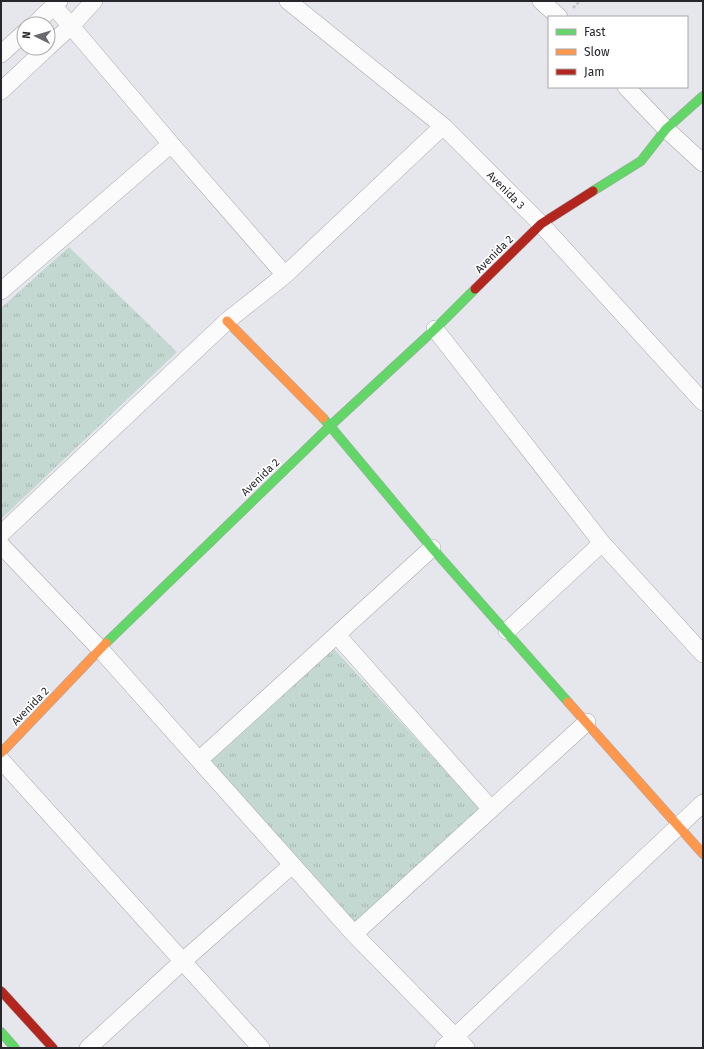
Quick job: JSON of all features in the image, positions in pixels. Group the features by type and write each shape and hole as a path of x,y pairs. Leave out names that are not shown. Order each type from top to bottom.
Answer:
{"street":[{"path":"56,39 71,26 94,1"},
{"name":"Avenida 3","path":"288,1 443,126 541,224 703,402"},
{"path":"541,1 558,16"},
{"path":"43,16 56,4 71,26 284,275"},
{"path":"1,54 16,40"},
{"path":"1,91 38,56"},
{"path":"627,88 666,129 703,163"},
{"name":"Avenida 2","path":"1,753 100,649 330,426 435,330 541,224 641,161 666,129 703,96"},
{"path":"1,534 227,321 284,275 443,126"},
{"path":"1,291 171,144"},
{"path":"227,321 330,426 432,548 703,854"},
{"path":"435,330 602,543 703,654"},
{"path":"506,631 602,543"},
{"path":"1,546 100,649 354,934 461,1042"},
{"path":"198,760 432,548"},
{"path":"336,635 491,809"},
{"path":"354,934 587,722"},
{"path":"1,760 261,1048"},
{"path":"443,1048 461,1042 678,826 703,803"},
{"path":"88,1048 183,961 292,865"},
{"path":"1,991 53,1048"},
{"path":"1,1032 15,1048"}],"green space":[{"path":"69,247 177,352 1,519 1,308"},
{"path":"334,649 480,809 353,924 207,760"}],"traffic: fast":[{"path":"593,191 641,161 666,129 703,96"},
{"path":"106,643 330,426 435,329 475,289"},
{"path":"323,418 432,548 568,702"},
{"path":"1,1032 15,1048"}],"traffic: slow":[{"path":"227,321 323,418"},
{"path":"1,753 106,643"},
{"path":"568,702 703,854"}],"traffic: jam":[{"path":"475,289 541,224 593,191"},
{"path":"1,991 53,1048"}]}
